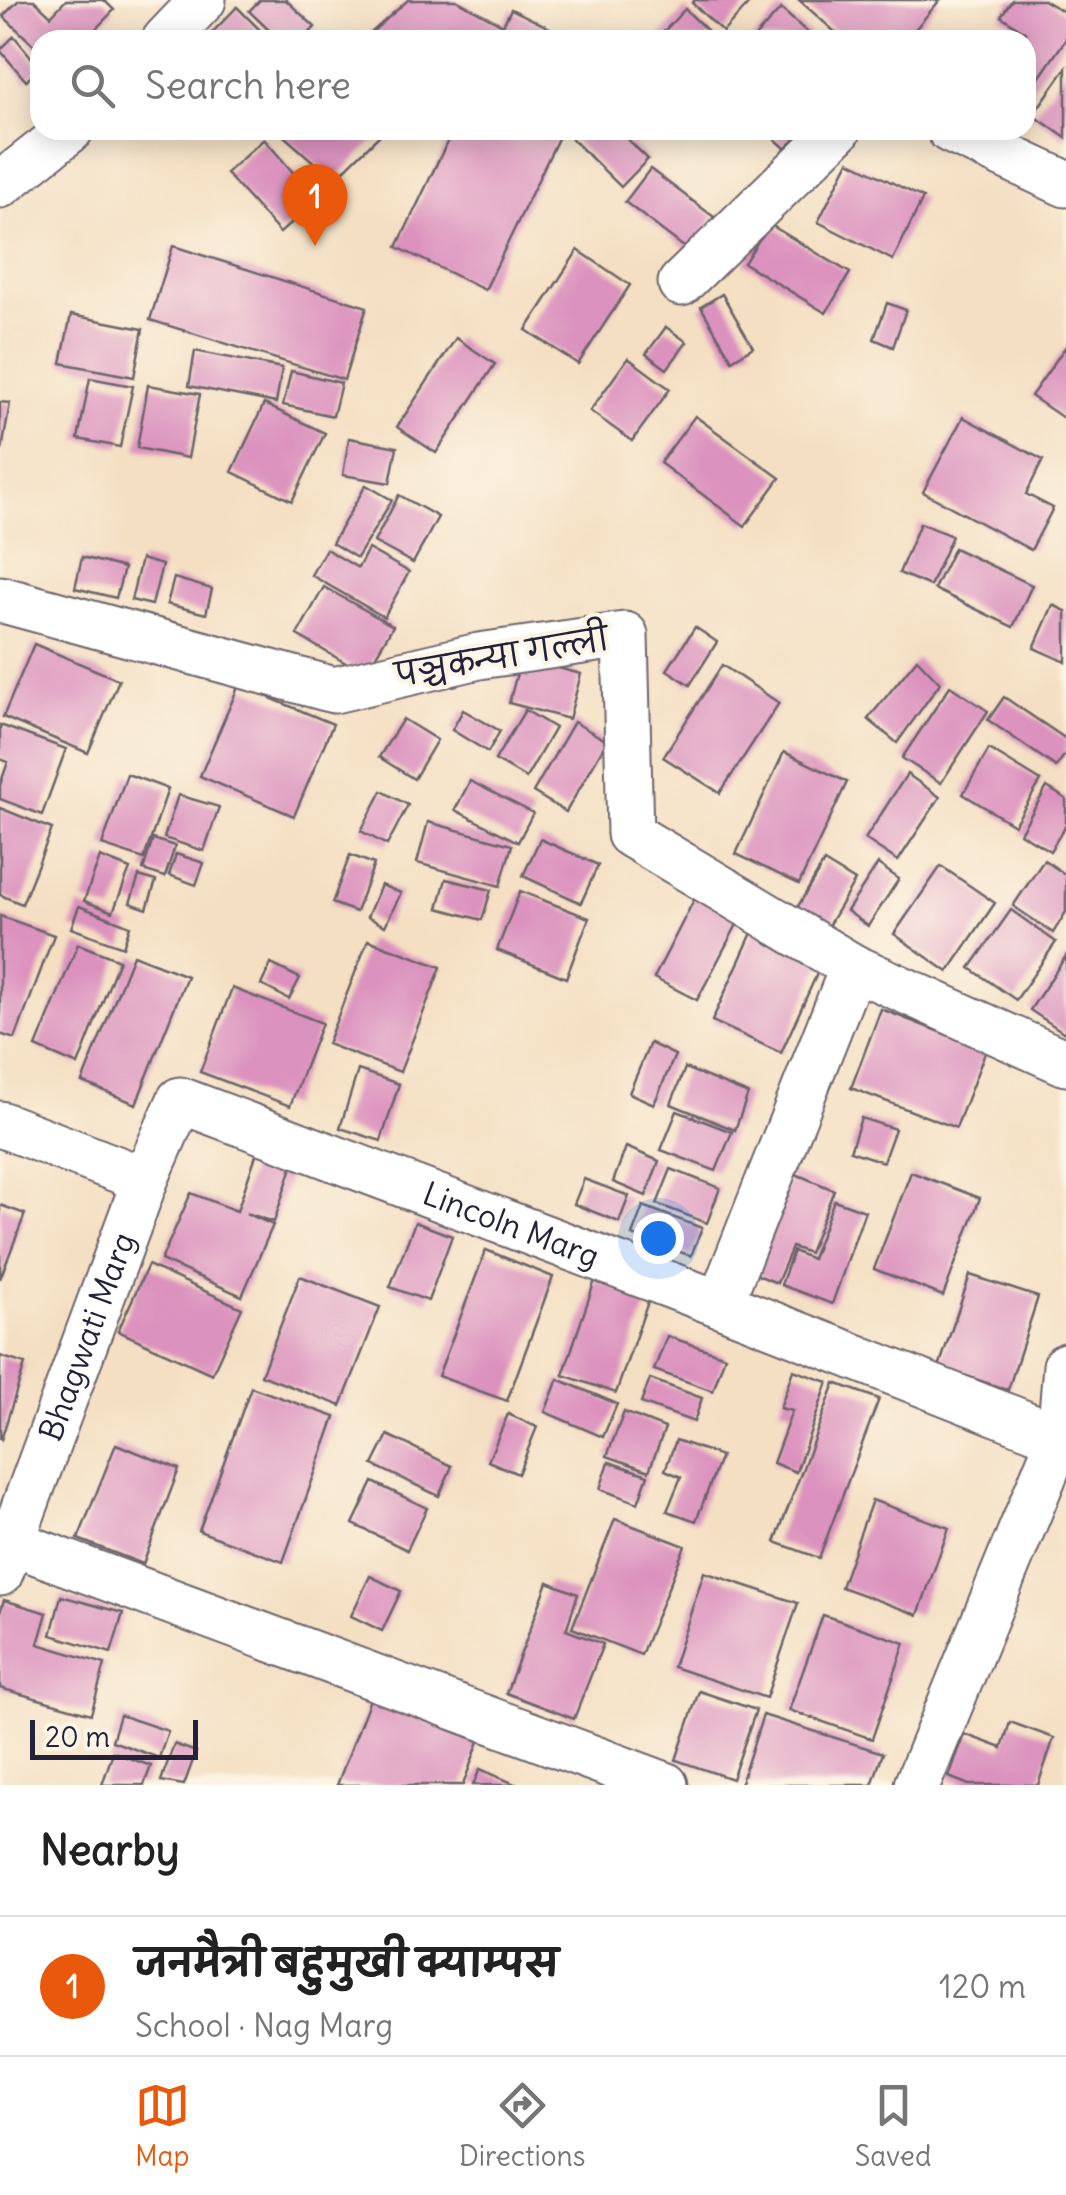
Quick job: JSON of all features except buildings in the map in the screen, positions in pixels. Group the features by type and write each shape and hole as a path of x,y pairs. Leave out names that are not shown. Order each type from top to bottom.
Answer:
{"street":[{"path":"174,30 203,0"},
{"path":"0,185 57,140"},
{"path":"680,284 828,140"},
{"path":"971,140 1066,184"},
{"name":"पञ्चकन्या गल्ली","path":"0,600 334,690 479,656 625,635 630,834 853,967 1066,1063"},
{"path":"720,1304 853,967"},
{"name":"Lincoln Marg","path":"180,1100 1063,1438"},
{"name":"Bhagwati Marg","path":"4,1551 145,1180 180,1100"},
{"path":"0,1124 145,1180"},
{"path":"918,1785 1063,1438 1066,1366"},
{"path":"4,1551 666,1785"}],"place":[{"name":"जनमैत्री बहुमुखी क्याम्पस","path":"315,246"}]}
